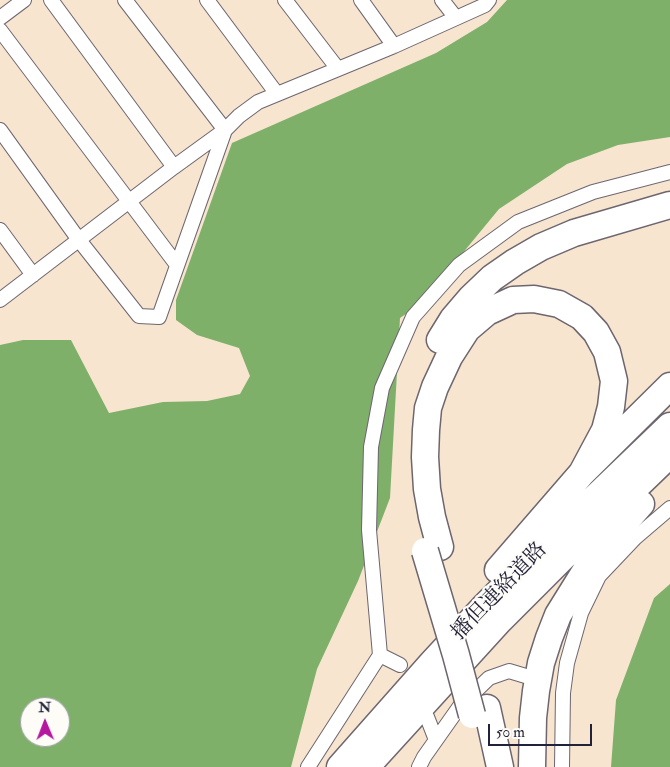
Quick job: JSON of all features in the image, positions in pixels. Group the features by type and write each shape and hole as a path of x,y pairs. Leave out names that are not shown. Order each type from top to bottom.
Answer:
{"highway":[{"path":"500,767 480,711 432,549 412,490 411,458 414,404 428,363 440,339 453,319 492,278 541,247 574,233 670,205"},
{"path":"432,549 432,517 427,489 425,448 428,408 434,387 449,357 467,329 487,312 513,300 534,299 559,304 582,317 600,339 607,352 614,381 612,407 605,430 582,473"},
{"path":"363,755 495,574 582,473 670,386"},
{"name":"播但連絡道路","path":"363,755 432,663 548,543 670,426"},
{"name":"播但連絡道路","path":"340,767 363,755 446,678 499,621 563,557 670,454"},
{"path":"532,767 533,718 536,691 541,663 558,615 603,547 670,472"},
{"path":"480,711 483,767"}],"street":[{"path":"0,18 24,0"},
{"path":"51,0 174,167"},
{"path":"125,0 225,130"},
{"path":"206,0 277,94"},
{"path":"285,0 338,70"},
{"path":"361,0 394,46"},
{"path":"442,0 456,18"},
{"path":"0,300 225,130 239,116 258,102 394,46 485,5 489,0"},
{"path":"0,30 176,265"},
{"path":"0,130 79,240 139,316 159,316 225,130"},
{"path":"308,767 380,655 369,530 371,447 382,388 413,317 459,265 518,222 593,192 670,172"},
{"path":"0,230 33,275"},
{"path":"562,767 563,693 567,663 581,613 599,576 634,538 670,508"},
{"path":"380,655 400,665"},
{"path":"419,767 460,706 489,678 510,671 529,676"},
{"path":"547,686 563,693"},
{"path":"427,717 436,740"}],"green space":[{"path":"507,0 670,0 670,137 618,145 567,164 499,209 438,283 437,293 400,318 390,498 358,581 317,669 291,767 0,767 0,345 23,340 71,340 109,413 163,402 207,401 240,394 250,376 239,348 197,335 176,320 176,300 232,143 436,53 487,22"},
{"path":"670,584 670,767 611,767 616,700 654,598"}]}
